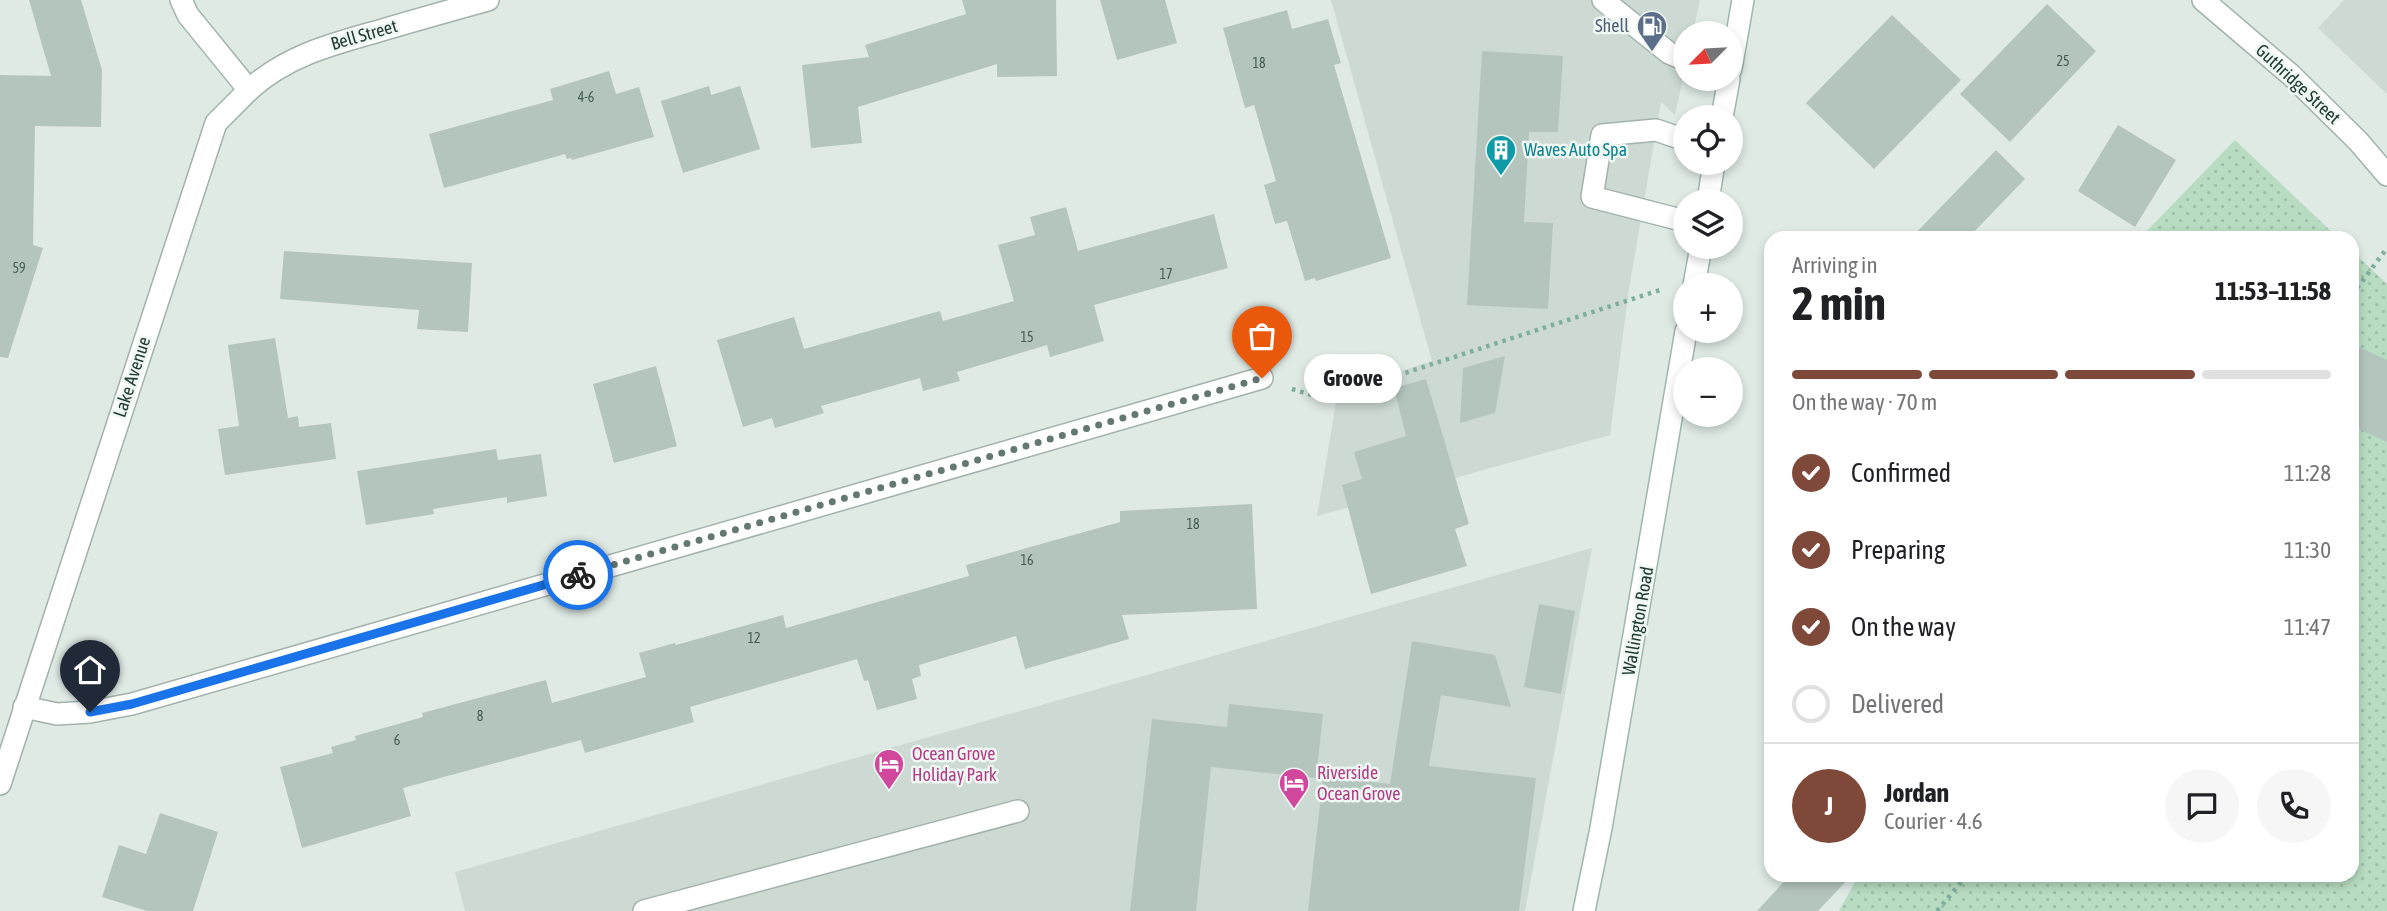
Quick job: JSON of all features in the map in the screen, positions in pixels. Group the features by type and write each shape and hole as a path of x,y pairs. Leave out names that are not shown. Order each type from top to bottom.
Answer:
{"street":[{"path":"181,0 188,15 249,90"},
{"name":"Bell Street","path":"249,90 262,78 294,58 330,45 488,0"},
{"path":"1602,0 1673,55"},
{"path":"1739,21 1743,0"},
{"name":"Guthridge Street","path":"2203,0 2291,75 2358,141 2387,175"},
{"name":"Lake Avenue","path":"0,784 216,123 249,90"},
{"path":"1673,136 1656,130 1602,135 1592,197 1673,218"},
{"name":"Wallington Road","path":"1584,911 1608,789 1684,343"},
{"path":"24,707 57,715 132,704 1262,378"},
{"path":"644,911 1018,811"}],"path":[{"path":"2359,285 2387,247"},
{"path":"1262,378 1325,400 1673,289"},
{"path":"1937,911 1961,882"}],"shaded area":[{"path":"1331,0 1700,0 1696,21 1673,21 1673,91 1680,91 1677,105 1673,105 1673,113 1661,102 1629,289 1610,435 1317,516 1338,391 1432,361"},
{"path":"2344,0 2387,0 2387,94 2318,28"},
{"name":"Riverside Ocean Grove","path":"1592,548 1525,911 465,911 455,872"}],"green space":[{"path":"2235,140 2331,231 2147,231"},
{"path":"2359,258 2387,284 2387,911 1839,911 1855,882 2359,882"}],"building":[{"path":"29,0 81,0 102,70 101,127 35,126 33,245 43,248 8,358 0,357 0,75 51,76"},
{"path":"962,0 1056,0 1057,76 997,77 997,64 858,107 862,143 811,148 802,65 869,57 865,45 966,14"},
{"path":"1100,0 1165,0 1177,43 1117,60"},
{"path":"2047,4 2096,51 2010,142 1960,94"},
{"path":"1287,10 1292,29 1328,19 1341,63 1334,65 1391,258 1316,281 1315,278 1305,281 1287,221 1275,224 1264,185 1276,181 1254,105 1245,108 1223,28"},
{"path":"1892,15 1961,80 1874,169 1806,103"},
{"name":"Waves Auto Spa","path":"1482,51 1563,56 1558,132 1529,132 1524,222 1553,223 1548,309 1467,305"},
{"path":"609,71 616,94 639,87 654,137 572,160 567,159 565,154 444,188 429,134 553,100 550,89"},
{"path":"709,86 711,95 740,86 760,149 683,173 661,101"},
{"path":"2118,125 2176,160 2135,227 2078,191"},
{"path":"1996,150 2025,179 1975,231 1918,231"},
{"path":"1066,207 1078,251 1214,214 1228,268 1094,305 1104,341 1050,357 1047,345 957,372 960,381 923,391 920,378 821,406 824,413 775,428 772,418 743,427 717,340 794,317 804,349 940,311 943,321 1014,301 998,245 1035,235 1030,217"},
{"path":"284,251 472,263 468,332 417,329 419,310 280,299"},
{"path":"275,338 288,418 298,416 299,427 331,423 336,459 225,475 218,429 239,426 228,345"},
{"path":"2359,347 2387,360 2387,442 2359,429"},
{"path":"1505,356 1495,413 1460,423 1463,368"},
{"path":"656,366 677,446 614,463 593,384"},
{"path":"1426,379 1469,524 1455,529 1467,566 1371,594 1342,485 1362,479 1354,452 1406,436 1394,388"},
{"path":"496,449 498,460 541,454 547,496 507,503 507,497 433,509 434,514 366,525 357,471"},
{"path":"1252,504 1257,609 1122,615 1129,639 1025,669 1016,636 919,665 921,676 912,679 917,699 877,710 868,680 864,681 857,659 690,707 694,722 585,753 581,740 403,788 411,816 302,848 280,767 333,753 331,747 356,740 355,736 423,717 422,713 546,680 552,703 646,677 639,653 783,615 786,628 969,576 966,565 1120,522 1120,511"},
{"path":"1539,604 1575,611 1561,694 1524,687"},
{"path":"1412,641 1495,655 1511,707 1441,695 1429,766 1536,778 1519,911 1308,911 1323,777 1390,784"},
{"path":"1229,704 1323,714 1316,778 1211,767 1196,911 1130,911 1152,719 1227,727"},
{"path":"160,813 218,832 193,911 147,911 102,897 119,845 146,854"},
{"path":"1784,882 1845,882 1818,911 1757,911"}],"way so far":[{"path":"578,575 1262,378"}],"place":[{"name":"Shell","path":"1652,53"},
{"name":"Waves Auto Spa","path":"1501,177"},
{"name":"Groove","path":"1262,378"},
{"name":"Ocean Grove Holiday Park","path":"889,791"},
{"name":"Riverside Ocean Grove","path":"1294,810"}],"route":[{"path":"90,712 132,704 578,575"}]}
